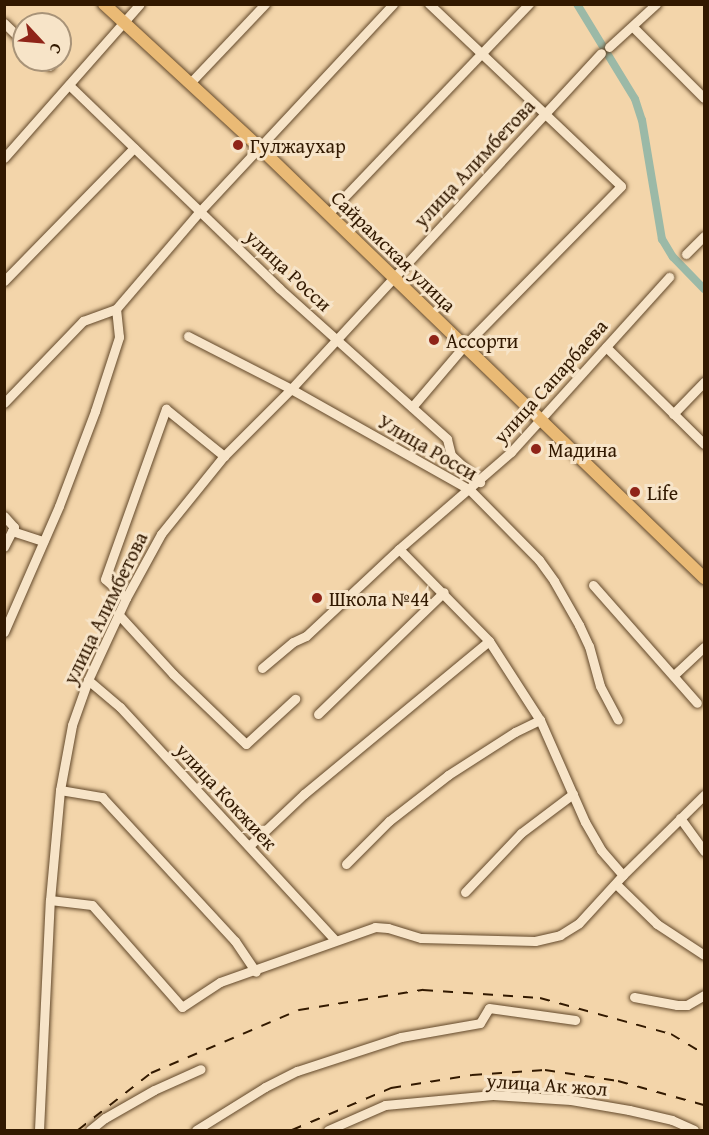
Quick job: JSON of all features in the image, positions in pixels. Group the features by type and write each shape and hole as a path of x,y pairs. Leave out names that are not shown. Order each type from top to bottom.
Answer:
{"main road":[{"name":"Сайрамская улица","path":"104,4 259,147 705,578"}],"street":[{"path":"4,158 140,4"},
{"path":"190,83 265,4"},
{"path":"4,403 83,321 116,309 201,210 393,4"},
{"path":"412,407 464,346 621,186 480,56 429,4"},
{"path":"328,214 529,4"},
{"name":"улица Алимбетова","path":"39,1131 50,900 60,790 72,724 88,680 126,598 161,534 225,456 291,389 544,114 605,50 656,4"},
{"path":"633,27 705,98"},
{"name":"улица Росси","path":"69,85 201,210 279,288 447,439 451,455 480,482"},
{"path":"4,280 134,148"},
{"path":"686,254 705,236"},
{"name":"улица Сапарбаева","path":"262,668 293,642 306,636 399,549 480,482 542,421 669,277"},
{"path":"4,632 91,422 119,337 116,309"},
{"name":"Улица Росси","path":"188,336 291,389 470,490 539,560 554,581 589,646 600,686 618,720"},
{"path":"606,348 705,444"},
{"path":"673,414 705,382"},
{"path":"126,598 105,579 165,409 225,456"},
{"path":"4,516 13,529 43,541"},
{"path":"4,547 13,529"},
{"path":"399,549 489,640 540,720 601,850 623,875"},
{"path":"593,585 697,703"},
{"path":"318,714 444,592"},
{"path":"119,615 173,674 246,744 295,699"},
{"path":"249,846 304,794 489,640"},
{"path":"674,675 705,647"},
{"name":"улица Кокжиек","path":"88,680 120,708 335,940"},
{"path":"346,864 389,821 448,775 515,732 540,720"},
{"path":"60,790 102,797 235,941 256,972"},
{"path":"465,892 521,833 573,794"},
{"path":"50,900 92,905 182,1007 220,982 256,972 335,940 381,927 421,938 535,941 560,934 579,923 623,875 705,795"},
{"path":"680,818 705,851"},
{"path":"616,884 657,924 705,955"},
{"path":"634,997 687,1005 705,995"},
{"path":"196,1131 265,1087 297,1071 401,1037 480,1023 489,1008 575,1020"},
{"path":"90,1131 105,1118 154,1090 201,1069"},
{"name":"улица Ак жол","path":"328,1131 385,1105 493,1095 571,1100 629,1110 672,1120 694,1131"}],"waterway":[{"path":"577,4 635,99 642,120 662,239 673,257 704,289"}],"railway":[{"path":"78,1130 151,1073 299,1010 423,990 540,998 671,1034 704,1054"},
{"path":"292,1130 391,1088 472,1075 545,1070 618,1081 704,1105"}],"place":[{"name":"Гулжаухар","path":"238,145"},
{"name":"Ассорти","path":"434,340"},
{"name":"Мадина","path":"536,449"},
{"name":"Life","path":"635,492"},
{"name":"Школа №44","path":"317,598"}]}
